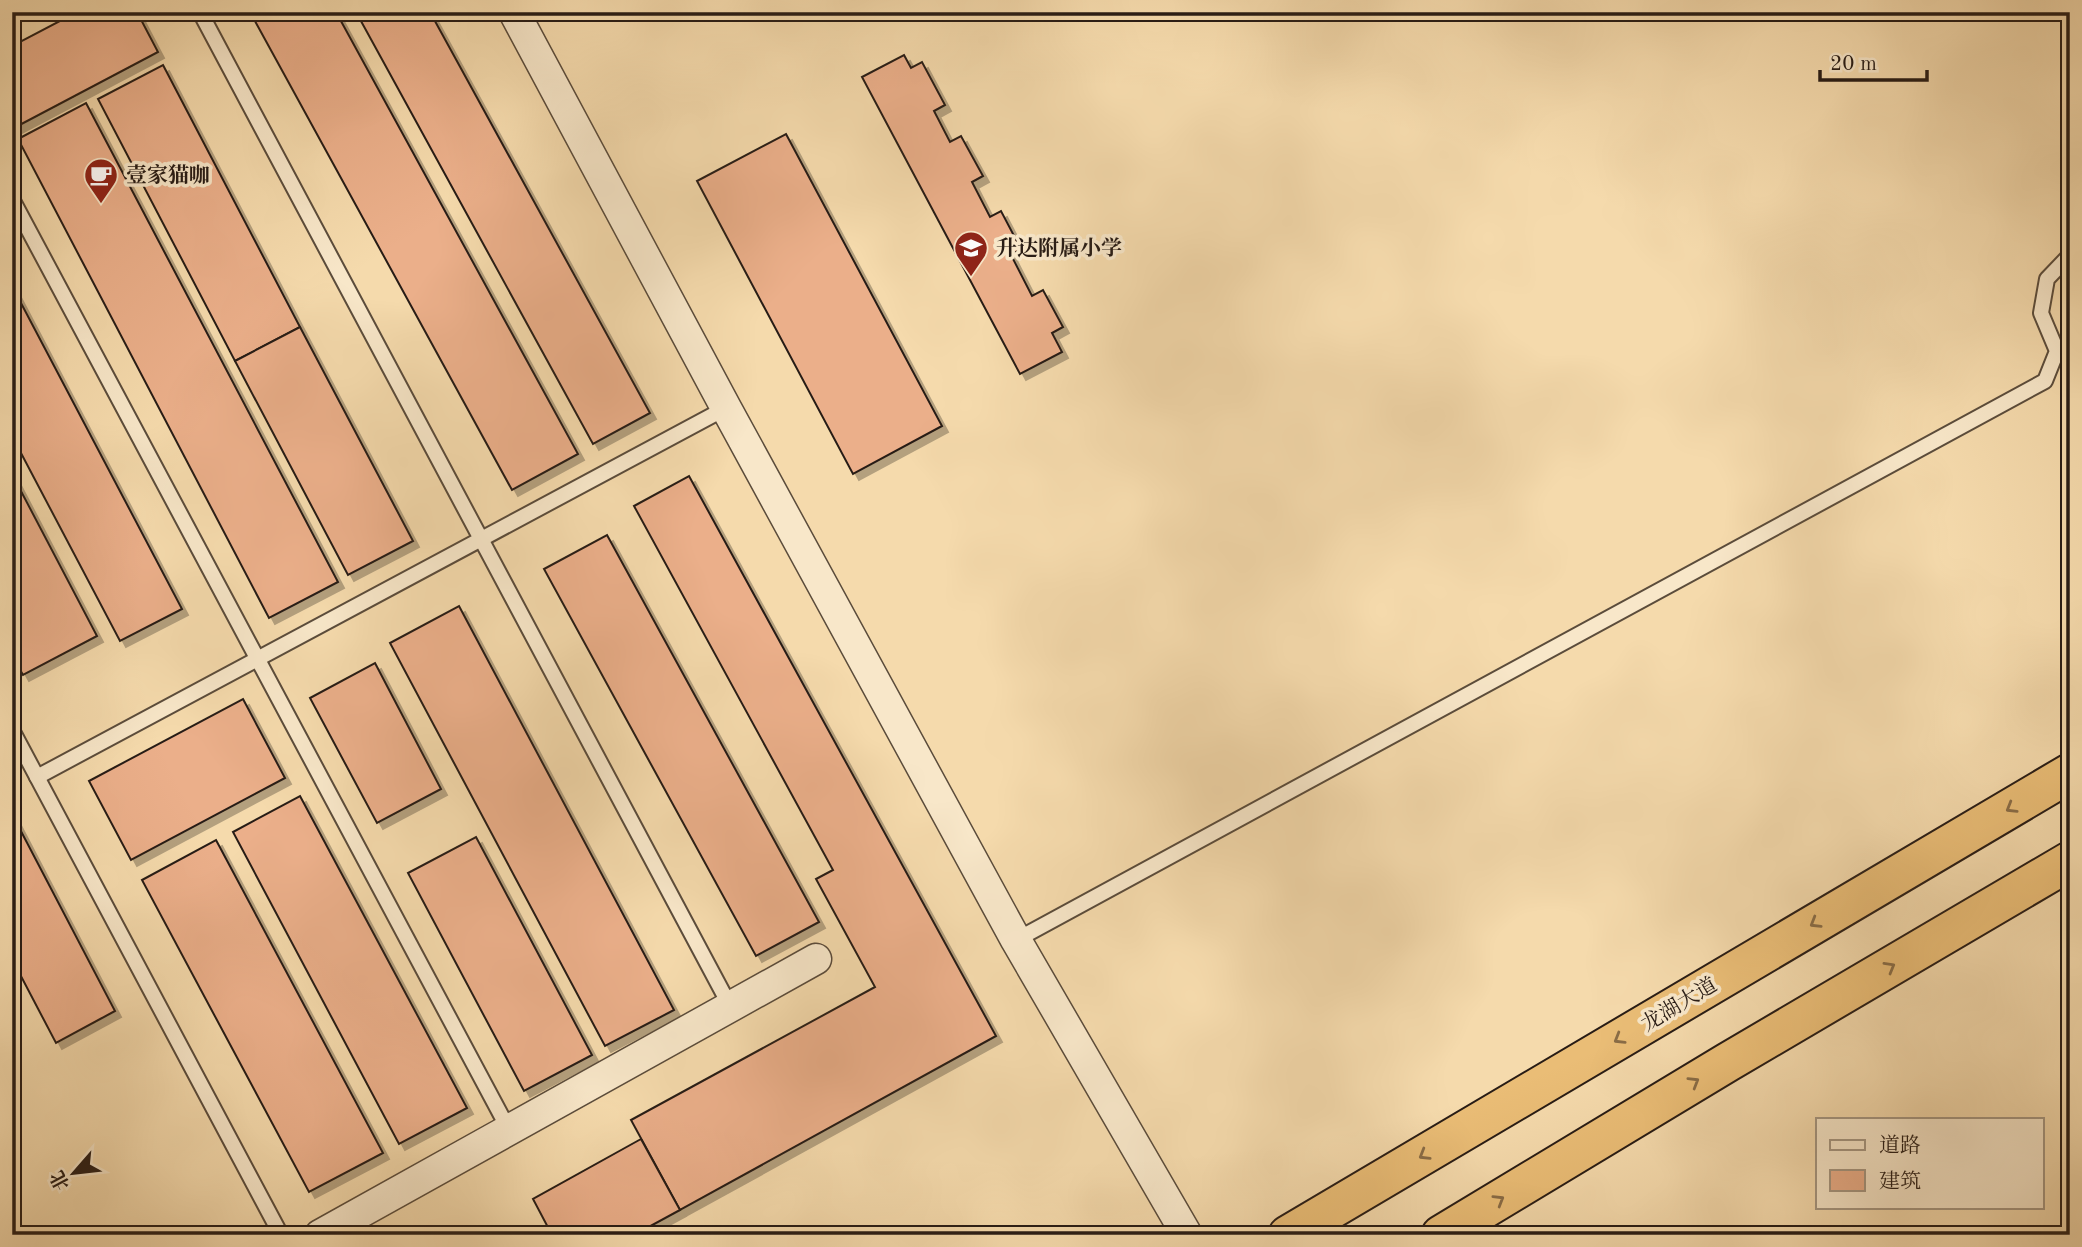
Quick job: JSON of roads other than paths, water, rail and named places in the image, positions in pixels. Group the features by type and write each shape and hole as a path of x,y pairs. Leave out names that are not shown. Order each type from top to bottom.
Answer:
{"highway":[{"name":"龙湖大道","path":"1288,1235 2070,773"},
{"path":"1440,1235 1728,1062 2070,862"}],"street":[{"path":"514,12 1016,940 1187,1235"},
{"path":"320,1235 816,959"}],"lane":[{"path":"200,12 730,1006"},
{"path":"12,199 509,1130"},
{"path":"1016,940 2045,381 2057,351 2041,313 2047,279 2070,255"},
{"path":"37,777 726,408"},
{"path":"12,730 281,1235"}],"place":[{"name":"壹家猫咖","path":"101,205"},
{"name":"升达附属小学","path":"971,278"}]}
